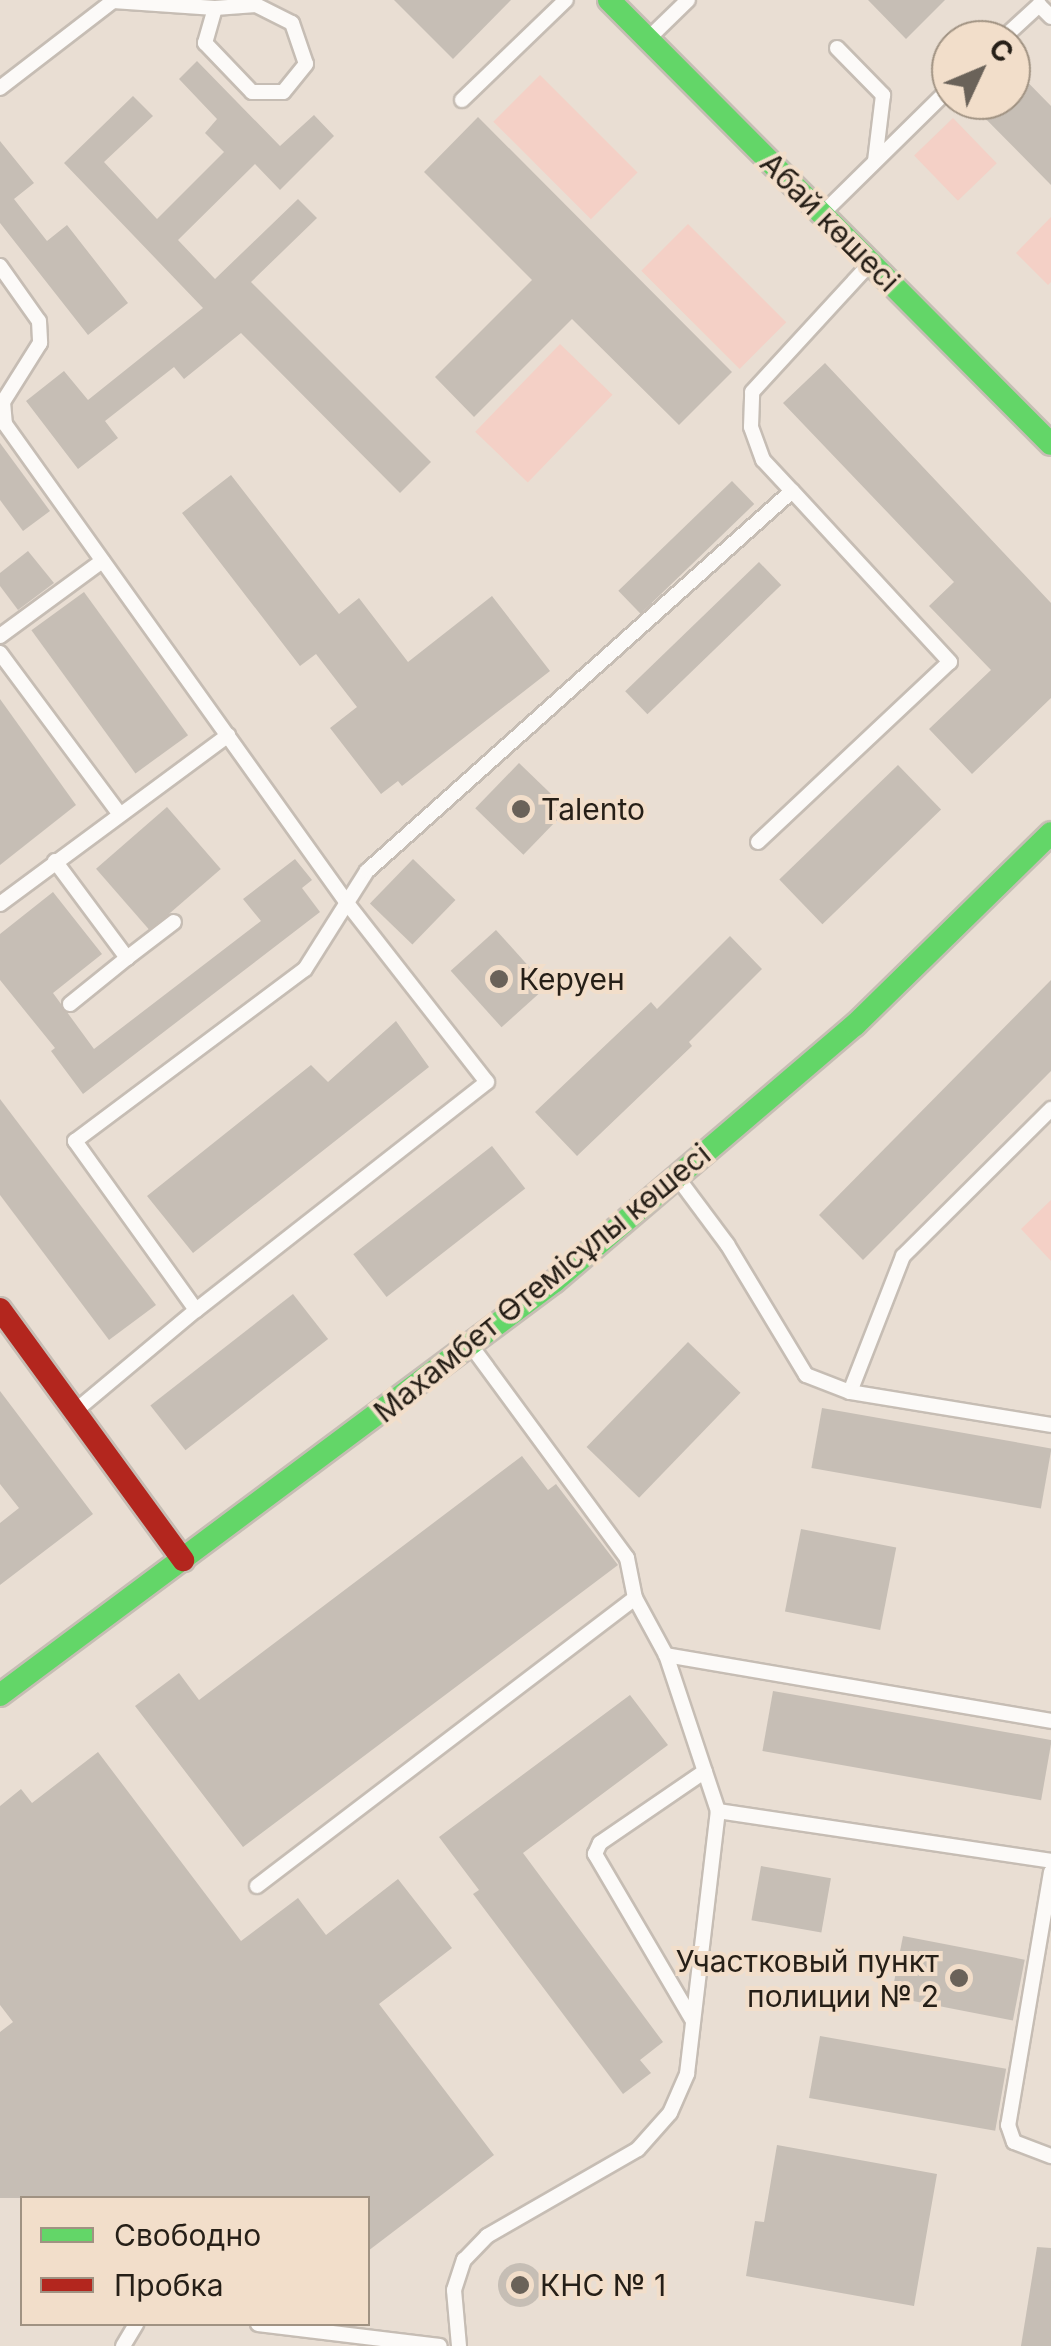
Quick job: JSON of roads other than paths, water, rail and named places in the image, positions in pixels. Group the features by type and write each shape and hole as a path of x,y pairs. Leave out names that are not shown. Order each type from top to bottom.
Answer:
{"main road":[{"name":"Абай көшесі","path":"609,0 1051,444"},
{"name":"Махамбет Өтемісұлы көшесі","path":"0,1694 471,1346 855,1025 1051,833"},
{"path":"0,1309 183,1560"}],"lane":[{"path":"0,88 113,0 214,8 256,5 292,23 306,64 283,92 252,92 205,43 214,8"},
{"path":"462,100 566,0"},
{"path":"648,39 688,0"},
{"path":"1022,20 1039,4 1051,17"},
{"path":"837,48 883,95 874,162"},
{"path":"822,214 931,107"},
{"path":"758,842 950,662 763,460 751,427 752,392 871,263"},
{"path":"0,266 39,320 40,343 4,402 2,427 348,903 487,1082 74,1411"},
{"path":"196,1310 74,1141 305,969 367,871 792,491"},
{"path":"0,636 102,561"},
{"path":"0,654 120,813"},
{"path":"0,904 228,735"},
{"path":"55,862 128,958"},
{"path":"70,1004 174,922"},
{"path":"850,1392 903,1256 1051,1109"},
{"path":"676,1177 727,1244 806,1374 850,1392 1051,1425"},
{"path":"459,2346 454,2290 464,2260 486,2236 638,2149 670,2113 687,2074 718,1811 666,1655 635,1598 627,1558 471,1346"},
{"path":"256,1886 635,1598"},
{"path":"666,1655 1051,1721"},
{"path":"693,2021 596,1854 600,1842 704,1771"},
{"path":"718,1811 1051,1862"},
{"path":"1051,1872 1008,2125 1014,2142 1051,2156"},
{"path":"275,2326 440,2346"}],"place":[{"name":"Talento","path":"521,809"},
{"name":"Керуен","path":"499,979"},
{"name":"Участковый пункт полиции № 2","path":"959,1978"},
{"name":"КНС № 1","path":"520,2285"}]}
